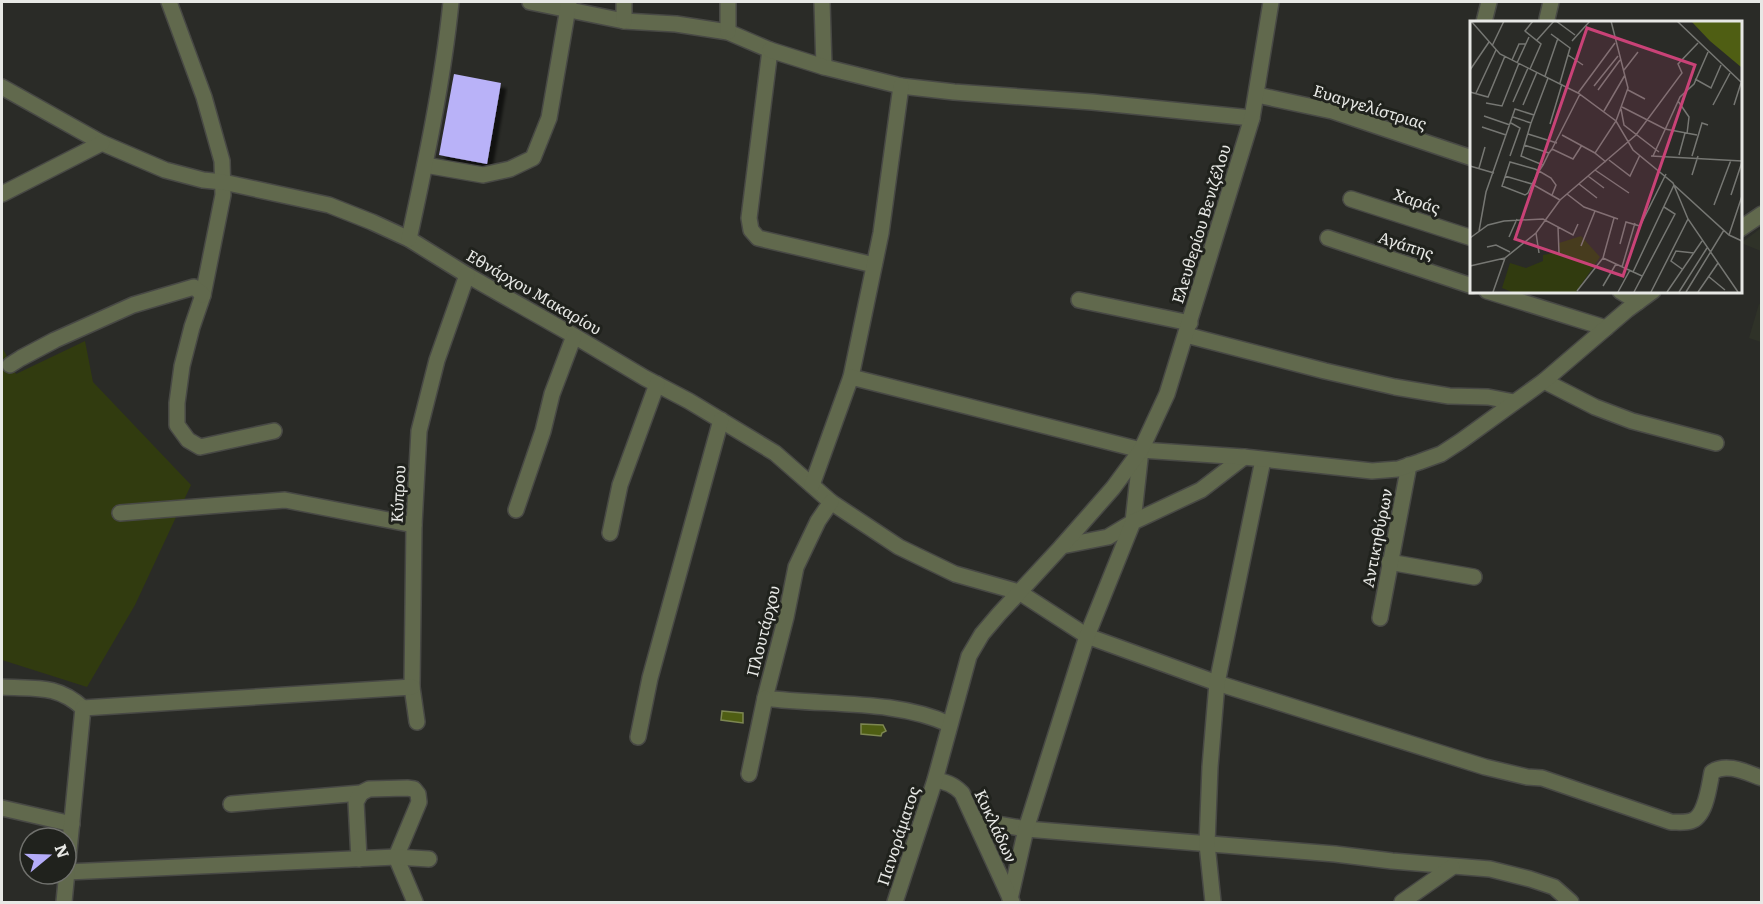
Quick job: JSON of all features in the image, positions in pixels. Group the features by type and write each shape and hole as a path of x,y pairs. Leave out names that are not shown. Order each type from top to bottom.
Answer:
{"street":[{"path":"169,2 204,98 222,161 223,183 223,195 203,295 182,366 177,403 177,425 188,440 200,447 274,431"},
{"path":"409,239 425,165 451,2"},
{"path":"530,2 568,6 624,21 676,24 728,32 770,50 824,67 901,86 1252,118"},
{"path":"624,2 624,21"},
{"path":"728,2 728,32"},
{"path":"822,2 824,67"},
{"name":"Ελευθερίου Βενιζέλου","path":"1142,450 1167,394 1252,118 1271,2"},
{"path":"1484,21 1489,2"},
{"path":"1546,19 1551,2"},
{"path":"425,165 483,175 510,169 533,158 549,118 568,6"},
{"path":"770,50 749,218 751,230 758,238 874,265"},
{"path":"813,485 851,377 881,233 901,86"},
{"name":"Εθνάρχου Μακαρίου","path":"2,87 102,143 165,170 328,205 409,239 467,275 776,453 831,502 899,547 955,574 1019,592 1087,636 1217,683 1485,767 1527,777 1542,778 1671,822 1692,821 1699,817 1712,772 1717,769 1731,768 1761,778"},
{"name":"Ευαγγελίστριας","path":"1257,95 1332,111 1470,157"},
{"path":"2,194 102,143"},
{"name":"Χαράς","path":"1351,199 1470,237"},
{"path":"1742,228 1761,214"},
{"name":"Αγάπης","path":"1328,238 1470,285"},
{"name":"Κύπρου","path":"417,722 412,687 414,525 419,431 437,360 467,275"},
{"path":"10,365 55,340 133,304 194,287 203,295"},
{"path":"1490,292 1606,328"},
{"path":"1622,292 1638,302"},
{"path":"851,377 1142,450 1244,457 1372,471 1398,468 1441,454 1544,381 1652,292"},
{"path":"1079,300 1188,329 1325,371 1395,387 1449,396 1488,397 1514,402"},
{"path":"516,510 543,431 552,394 574,336"},
{"path":"1544,381 1595,407 1632,421 1716,443"},
{"path":"610,532 620,485 657,384"},
{"path":"638,736 651,678 721,420"},
{"path":"1011,901 1026,829 1087,636 1133,522 1142,450"},
{"name":"Πανοράματος","path":"895,903 934,780 969,656 982,634 1113,488 1142,450"},
{"path":"1062,546 1108,537 1133,522 1202,490 1244,457"},
{"path":"1213,903 1207,844 1217,683 1263,460"},
{"name":"Αντικηθύρων","path":"1380,618 1409,465"},
{"path":"120,513 285,500 414,525"},
{"name":"Πλουτάρχου","path":"831,502 818,521 796,567 765,698 899,710 934,717 950,724"},
{"path":"1389,562 1474,577"},
{"path":"2,687 49,689 71,697 83,708 412,687"},
{"path":"749,774 765,698"},
{"path":"2,808 72,824 83,708"},
{"name":"Κυκλάδων","path":"934,780 955,786 967,801 1011,901"},
{"path":"231,804 361,793 369,789 414,789 419,802 396,857 415,903"},
{"path":"359,860 356,802 361,793"},
{"path":"975,820 1026,829 1490,869 1554,887 1571,903"},
{"path":"78,872 396,857 429,860"},
{"path":"1402,903 1452,867"},
{"path":"64,903 66,886"}],"shaded area":[{"path":"1761,228 1761,251 1742,242"},
{"path":"1759,304 1761,305 1761,342 1749,338"},
{"path":"85,341 93,382 191,485 135,605 87,687 2,660 2,347 16,374"},
{"path":"722,711 743,713 743,723 721,720"},
{"path":"861,724 883,725 886,731 881,736 861,734"}],"building":[{"path":"454,74 501,83 487,164 439,155"}]}
